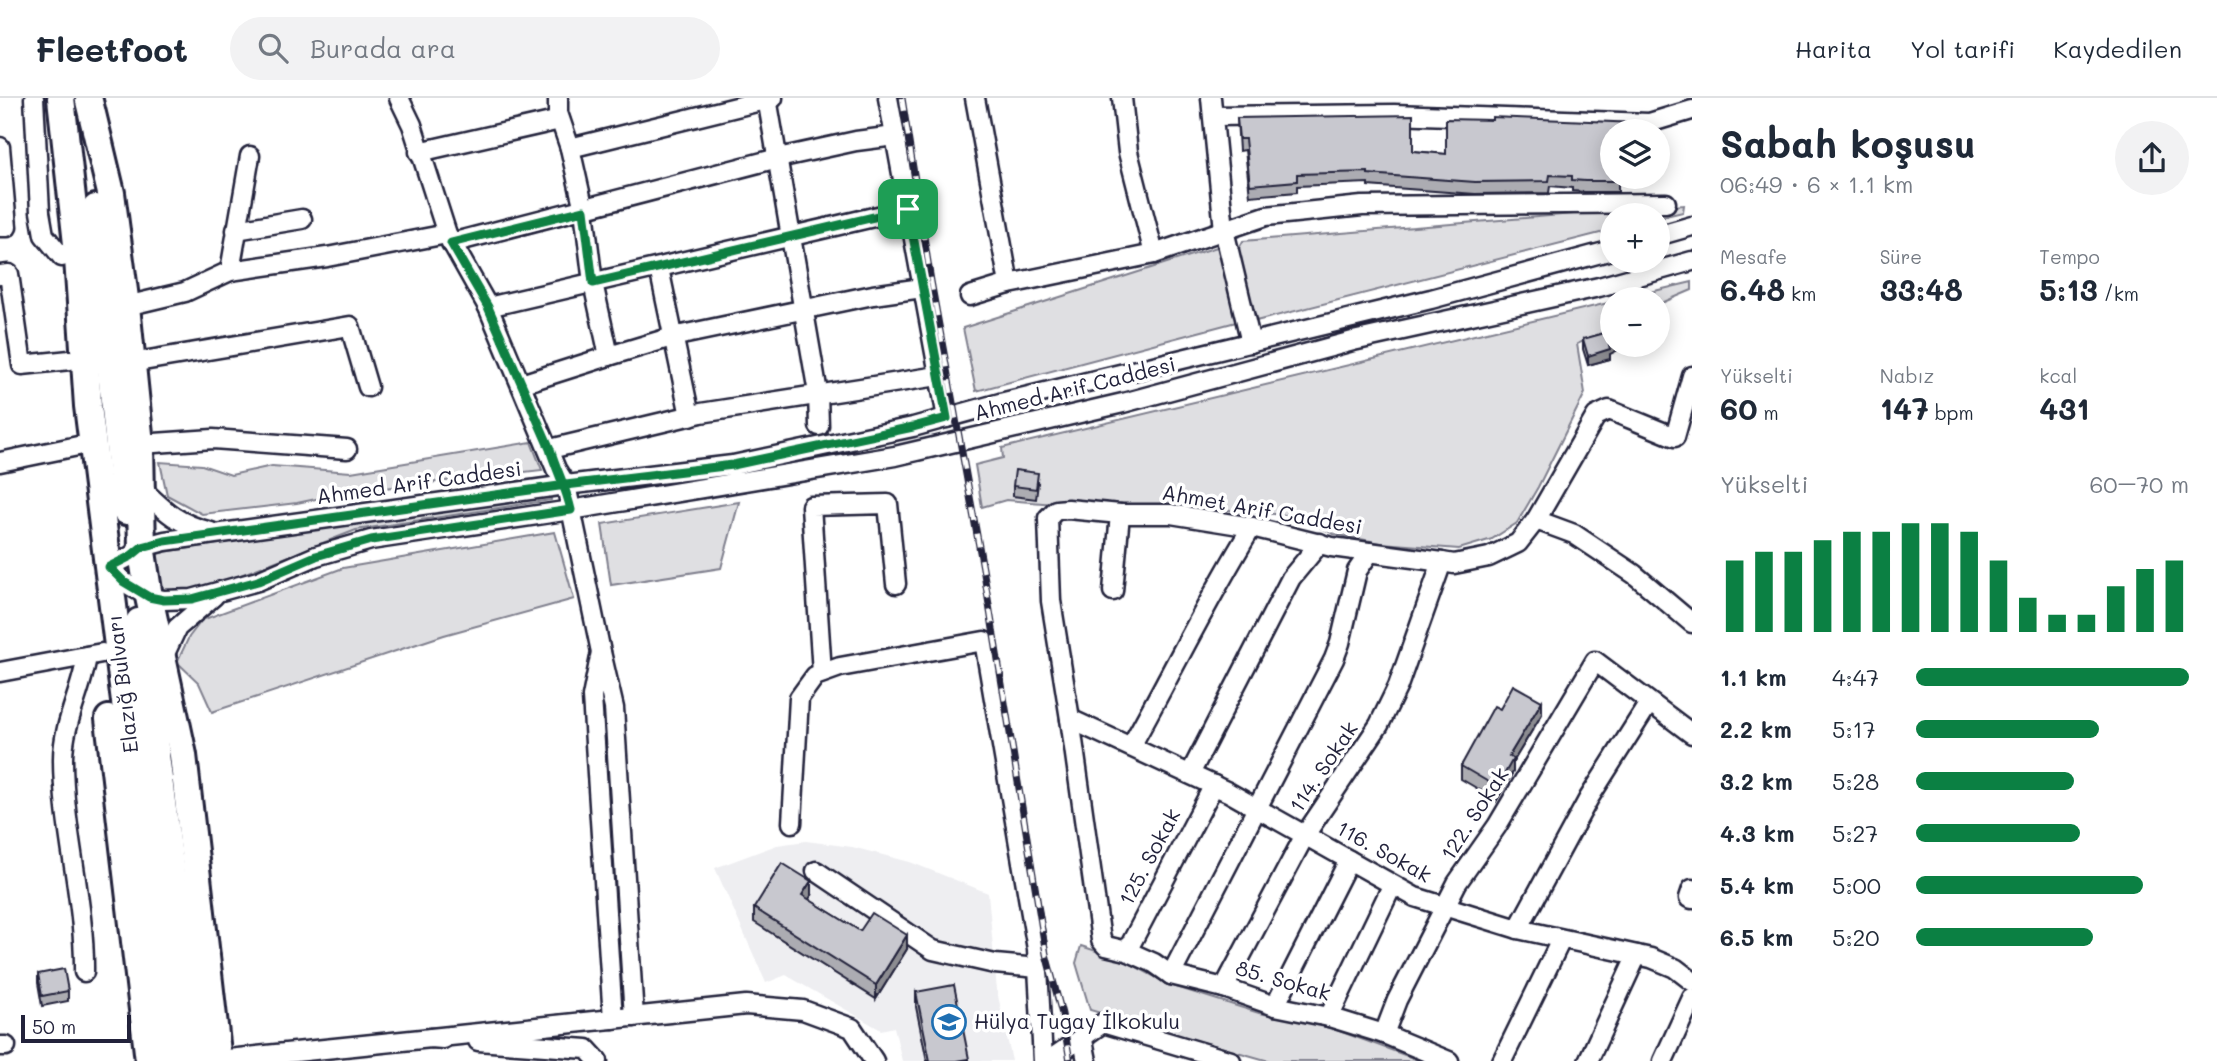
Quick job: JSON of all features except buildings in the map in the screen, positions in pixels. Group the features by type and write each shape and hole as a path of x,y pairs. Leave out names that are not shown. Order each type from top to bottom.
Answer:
{"highway":[{"path":"89,100 111,193 126,306 140,444 131,480"},
{"name":"Elazığ Bulvarı","path":"89,100 102,287 131,480 127,557 168,1055"},
{"path":"62,108 57,189 94,654 149,1061"},
{"name":"Elazığ Bulvarı","path":"62,108 77,244 88,406 127,557 142,593 210,1061"},
{"path":"142,593 163,658 183,755 210,1061"}],"street":[{"path":"34,98 40,212 44,235 62,257"},
{"path":"399,98 412,125 449,238 488,307 550,449 556,469 566,485 614,708 634,1017"},
{"path":"558,98 560,120 570,148 584,210 593,283 609,356"},
{"path":"570,148 769,98 818,393 820,426"},
{"path":"888,98 947,418"},
{"path":"977,98 1009,284"},
{"path":"1122,98 1128,152 1154,254"},
{"path":"1251,343 1224,230 1212,107 1650,123 1692,110"},
{"path":"419,152 560,120"},
{"path":"126,306 185,292 230,271 449,238 584,210 778,158 856,141 895,136"},
{"path":"0,147 7,227 0,227"},
{"path":"230,271 250,156"},
{"path":"970,296 1009,284 1154,254 1266,216 1362,206 1600,204"},
{"path":"488,307 908,209"},
{"path":"236,230 302,219"},
{"path":"1670,232 1692,226"},
{"name":"Ahmed Arif Caddesi","path":"127,557 214,533 243,532 566,485 733,465 913,427 1000,403 1431,299 1600,253"},
{"name":"Ahmed Arif Caddesi","path":"142,593 164,600 192,599 258,581 316,556 371,540 895,456 1123,402 1353,341 1599,286 1692,261"},
{"path":"659,268 690,416"},
{"path":"0,275 9,274 22,365 70,360"},
{"path":"521,384 672,337 873,295 922,288"},
{"path":"131,363 349,326 368,387"},
{"path":"550,449 690,416 818,393 938,376"},
{"name":"Ahmet Arif Caddesi","path":"1106,946 1101,940 1051,601 1048,518 1056,510 1171,514 1252,527 1370,552 1454,564 1489,557 1518,543 1536,520 1595,416 1609,410 1675,437 1692,376"},
{"path":"140,444 213,439 347,449"},
{"path":"0,462 78,446"},
{"name":"Ahmed Arif Caddesi","path":"131,480 174,518 214,533"},
{"path":"822,673 811,506 888,504 896,584"},
{"path":"1113,590 1120,514"},
{"path":"1536,520 1574,534 1634,574 1692,624"},
{"path":"1131,746 1216,584 1252,527"},
{"path":"1190,774 1291,578 1320,543"},
{"path":"1171,975 1334,659 1357,571 1370,552"},
{"name":"114. Sokak","path":"1224,988 1306,835 1379,725 1394,696 1442,562"},
{"name":"Ahmed Arif Caddesi","path":"163,658 177,628 219,592"},
{"path":"792,823 799,698 815,676 840,667 984,641 1037,949 1045,1061"},
{"path":"601,652 592,697 613,1019"},
{"path":"0,672 94,654"},
{"path":"84,972 84,950 63,760 67,722 94,654"},
{"name":"122. Sokak","path":"1384,1034 1397,1000 1457,883 1497,826 1595,661 1649,702"},
{"path":"1518,929 1589,798 1649,702 1692,734"},
{"name":"116. Sokak","path":"1070,719 1214,785 1415,897 1518,929 1651,958 1675,968 1692,981"},
{"name":"125. Sokak","path":"1127,951 1214,785"},
{"path":"1275,1006 1349,860"},
{"path":"816,871 933,950 995,964 1038,968"},
{"path":"1329,1017 1392,886"},
{"path":"1692,889 1689,898 1692,899"},
{"path":"1502,1061 1561,940"},
{"name":"85. Sokak","path":"1106,946 1127,951 1154,963 1171,975 1224,988 1275,1006 1329,1017 1384,1034 1449,1061"},
{"path":"1588,1061 1637,955"},
{"path":"1663,1061 1692,998"},
{"path":"210,1061 333,1055 431,1038 746,1005 803,1010 852,1028 874,1061"},
{"path":"1045,1061 1103,1023 1170,1053 1231,1061"},
{"path":"1082,1035 1087,1061"},
{"path":"431,1038 587,1049 598,1061"}],"shaded area":[{"path":"1684,205 1683,212 1670,215 1670,206"},
{"path":"1600,212 1600,233 1256,321 1238,250 1243,241"},
{"path":"1220,246 1236,322 976,391 963,328"},
{"path":"1692,282 1692,290 1670,299 1670,287"},
{"path":"1600,305 1600,333 1577,344 1585,393 1538,487 1517,523 1492,539 1459,549 1381,543 1334,534 1297,516 1171,505 1119,509 1006,500 982,507 975,465 1003,458 1002,448"},
{"path":"531,442 542,470 349,492 297,503 202,514 167,495 160,462 202,465 231,475 272,466 351,472"},
{"path":"551,494 551,500 356,530 202,590 162,592 157,553"},
{"path":"739,502 721,568 611,585 602,524"},
{"path":"555,532 574,599 444,635 212,712 199,683 177,662 189,637 202,620 343,568"},
{"path":"806,841 852,847 910,862 988,893 997,991 1012,1061 902,1061 894,1027 881,1030 786,975 766,983 715,868 777,845"},
{"path":"1081,946 1124,960 1170,985 1259,1013 1323,1025 1421,1061 1269,1061 1090,1010 1076,963"}],"railway":[{"path":"902,98 1046,954 1062,1014 1070,1061"}],"place":[{"name":"Hülya Tugay İlkokulu","path":"949,1022"}],"route":[{"path":"908,209 593,283 584,210 451,243 488,307 550,449 556,469 566,485 571,510 371,540 316,556 258,581 192,599 164,600 149,597 124,582 109,567 142,547 165,541 566,485 733,465 947,418 908,209"}]}
